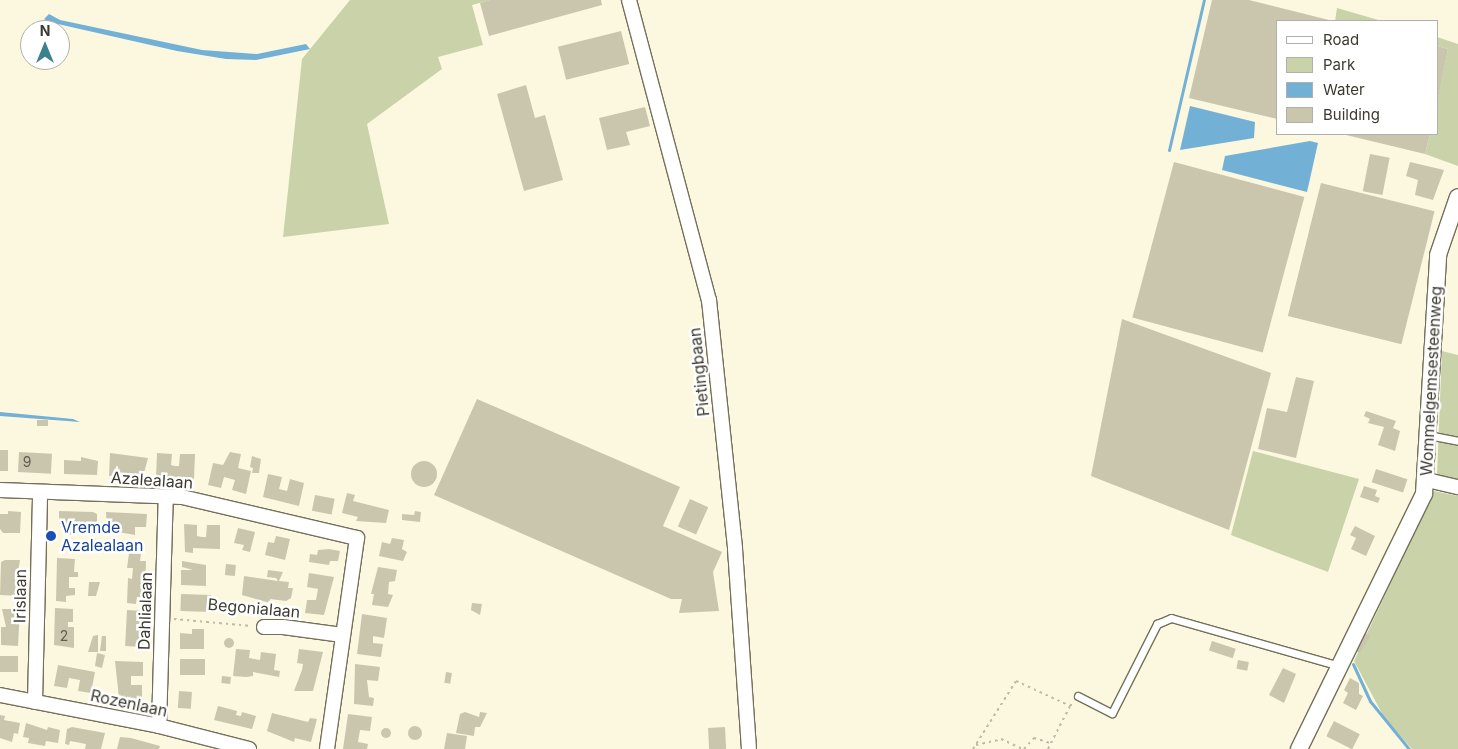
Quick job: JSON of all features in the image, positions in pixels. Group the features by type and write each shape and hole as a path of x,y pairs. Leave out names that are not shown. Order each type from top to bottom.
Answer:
{"street":[{"name":"Pietingbaan","path":"629,0 709,300 735,549 749,749"},
{"name":"Wommelgemsesteenweg","path":"1299,749 1424,494 1427,480 1438,255 1458,197"},
{"path":"1427,480 1458,487"},
{"name":"Azalealaan","path":"0,490 166,496 357,538 342,635"},
{"name":"Irislaan","path":"35,702 40,492"},
{"name":"Dahlialaan","path":"159,726 166,496"},
{"name":"Begonialaan","path":"264,627 283,627 342,635"},
{"path":"327,749 342,635"},
{"name":"Rozenlaan","path":"0,695 159,726 249,749"}],"lane":[{"path":"1428,435 1458,441"},
{"path":"1078,696 1112,713 1157,624 1171,618 1339,666"}],"path":[{"name":"Begonialaan","path":"163,619 264,627"},
{"path":"973,749 1016,681 1070,706"},
{"path":"1048,749 1070,706 1078,696"},
{"path":"976,745 1000,739 1023,749 1034,738 1051,743"}],"green space":[{"path":"350,0 491,0 472,5 483,45 438,57 442,69 367,124 389,224 283,237 302,59"},
{"path":"1337,8 1379,20 1335,20"},
{"path":"1438,37 1458,44 1458,166 1425,154 1430,135 1438,135 1438,97 1448,49 1438,46"},
{"path":"1442,351 1458,355 1458,482 1438,478 1437,474"},
{"path":"1253,451 1359,479 1328,572 1231,535"},
{"path":"1434,491 1458,496 1458,749 1412,749 1385,719 1354,661"}],"water":[{"path":"49,14 60,20 46,20 44,19"},
{"path":"70,22 202,50 257,54 306,44 310,49 256,60 226,59 177,51 70,27"},
{"path":"1190,106 1255,122 1254,138 1180,150"},
{"path":"1310,141 1318,143 1307,192 1222,170 1225,156"},
{"path":"0,412 73,419 80,422 0,416"}],"building":[{"path":"490,0 601,0 602,5 489,36 480,3"},
{"path":"1212,0 1249,0 1329,20 1276,20 1276,119 1189,98"},
{"path":"621,31 629,64 566,80 558,47"},
{"path":"1438,46 1448,49 1438,99"},
{"path":"526,85 535,118 545,115 563,180 524,191 497,94"},
{"path":"645,107 650,126 626,132 630,145 607,150 599,118"},
{"path":"1346,135 1430,135 1425,154"},
{"path":"1370,154 1390,158 1382,195 1363,191"},
{"path":"1174,162 1304,197 1263,352 1132,318"},
{"path":"1410,162 1444,170 1433,200 1415,195 1418,180 1406,176"},
{"path":"1321,183 1435,211 1401,344 1288,316"},
{"path":"1122,319 1271,373 1229,530 1091,476"},
{"path":"1296,377 1314,381 1296,458 1258,449 1267,408 1287,412"},
{"path":"477,399 680,487 663,526 722,552 713,572 719,611 679,613 682,599 671,599 434,495"},
{"path":"1366,411 1396,421 1393,428 1400,431 1395,451 1378,445 1384,427 1368,423 1370,419 1364,416"},
{"path":"37,420 48,420 48,426 37,426"},
{"path":"0,450 8,450 8,471 0,471"},
{"path":"19,452 52,454 51,474 18,472"},
{"path":"230,452 241,454 238,468 251,471 246,494 232,490 235,480 224,477 221,488 208,485 213,463 223,465"},
{"path":"110,453 148,458 143,477 109,476"},
{"path":"157,453 172,454 171,465 175,466 179,466 180,454 195,454 194,479 156,478"},
{"path":"252,456 261,459 259,473 252,473 253,468 250,467"},
{"path":"81,457 98,461 97,475 64,474 64,460 81,461"},
{"path":"424,461 433,465 437,474 433,483 424,487 415,483 411,474 415,465"},
{"path":"1376,469 1407,479 1403,493 1372,482"},
{"path":"268,474 282,477 279,489 287,491 290,479 304,483 299,506 263,497"},
{"path":"1364,486 1377,490 1375,496 1380,498 1378,503 1360,497"},
{"path":"347,493 355,495 353,501 389,510 386,523 356,521 358,517 342,513"},
{"path":"315,495 335,499 332,515 312,511"},
{"path":"690,499 708,507 696,535 678,526"},
{"path":"8,511 21,512 20,533 3,533 0,529 0,514 8,514"},
{"path":"59,511 93,512 97,514 97,522 92,522 92,530 75,530 75,535 69,535 69,525 59,524"},
{"path":"415,511 421,512 420,522 402,520 402,514 414,515"},
{"path":"106,512 147,514 146,527 135,527 135,535 107,530"},
{"path":"184,524 197,525 197,536 202,537 206,537 207,525 220,525 220,549 193,548 193,553 185,552"},
{"path":"1355,526 1375,536 1366,556 1351,549 1356,538 1350,535"},
{"path":"238,528 255,532 250,552 242,550 244,545 234,543"},
{"path":"276,536 290,539 285,560 265,555 268,542 274,543"},
{"path":"392,538 404,540 402,549 407,552 403,561 379,556 382,542 390,544"},
{"path":"318,550 340,551 338,561 330,561 329,565 309,562 310,554 317,555"},
{"path":"129,553 141,554 140,561 146,561 145,597 137,597 136,604 127,603 128,578 132,579 133,568 127,568"},
{"path":"57,558 75,559 74,572 78,572 78,577 69,577 69,588 75,588 75,595 66,596 66,602 56,601"},
{"path":"5,560 20,560 17,578 19,596 0,595 1,562"},
{"path":"182,561 206,565 206,586 181,585 181,570 193,570 182,567"},
{"path":"226,564 236,565 235,576 225,575"},
{"path":"378,567 397,570 395,581 389,582 388,594 393,595 388,607 372,605 374,594 371,594"},
{"path":"268,570 283,572 279,581 289,582 288,588 293,588 291,598 286,601 270,599 270,603 242,595 244,576 278,581 276,578 267,577"},
{"path":"309,573 334,577 324,615 305,613 307,600 316,600 318,589 307,587"},
{"path":"89,582 100,582 96,596 88,596"},
{"path":"181,594 211,595 210,612 180,611"},
{"path":"472,603 482,604 480,615 471,610"},
{"path":"55,608 73,609 73,622 68,622 68,627 74,627 74,648 54,645"},
{"path":"2,609 20,609 18,646 1,645 1,627 6,627"},
{"path":"127,610 145,611 143,647 125,646"},
{"path":"362,614 387,618 384,638 373,636 373,643 383,644 381,657 357,654"},
{"path":"192,629 204,629 204,649 180,649 180,633 192,634"},
{"path":"1365,633 1370,636 1360,653 1355,650"},
{"path":"98,635 98,652 88,652 93,636"},
{"path":"102,636 106,636 106,651 100,651"},
{"path":"227,638 231,638 234,643 233,647 227,648 224,645 224,641"},
{"path":"1212,641 1236,649 1233,658 1209,651"},
{"path":"236,649 250,650 249,658 260,660 261,652 276,654 274,670 280,671 279,677 253,672 253,676 233,676"},
{"path":"299,649 323,652 313,691 294,691 303,664 297,663"},
{"path":"97,653 105,655 102,668 95,666"},
{"path":"0,656 18,656 18,672 0,672"},
{"path":"180,659 205,659 205,675 180,675"},
{"path":"1238,660 1249,662 1247,671 1236,669"},
{"path":"115,661 143,662 143,676 131,676 131,685 142,685 142,699 119,698"},
{"path":"355,664 380,667 378,681 367,680 369,697 374,698 373,706 354,704"},
{"path":"58,665 95,672 91,693 78,691 80,680 69,678 67,688 54,686"},
{"path":"1283,668 1296,674 1284,703 1269,695"},
{"path":"446,672 452,673 450,684 444,683"},
{"path":"222,676 231,677 230,684 221,683"},
{"path":"1350,678 1359,683 1359,694 1363,696 1356,710 1343,703 1348,693 1344,690"},
{"path":"179,691 192,692 191,709 178,708"},
{"path":"218,706 237,711 236,715 241,716 242,712 256,716 252,729 214,720"},
{"path":"465,712 479,717 480,712 487,713 480,727 475,727 474,736 456,733 460,714"},
{"path":"272,713 308,722 310,718 317,719 311,742 295,738 294,742 267,731"},
{"path":"348,714 372,717 370,731 360,730 358,742 368,744 367,749 343,749"},
{"path":"0,715 5,716 4,720 20,723 18,734 14,733 12,742 0,738"},
{"path":"1334,721 1360,734 1352,749 1326,736"},
{"path":"26,723 47,730 48,727 60,730 58,743 46,741 45,746 28,743 29,738 23,737"},
{"path":"412,726 418,726 422,733 418,740 412,740 408,736 408,730"},
{"path":"72,727 105,733 101,749 85,749 86,744 70,741 69,745 65,744 67,729"},
{"path":"725,727 726,749 709,749 708,728"},
{"path":"386,728 391,733 386,738 381,733"},
{"path":"447,733 467,736 465,749 444,749"},
{"path":"120,737 160,746 159,749 117,749"}],"waterway":[{"path":"1169,150 1204,0"},
{"path":"1353,664 1370,701 1409,749"}],"place":[{"name":"Vremde Azalealaan","path":"51,536"}]}
